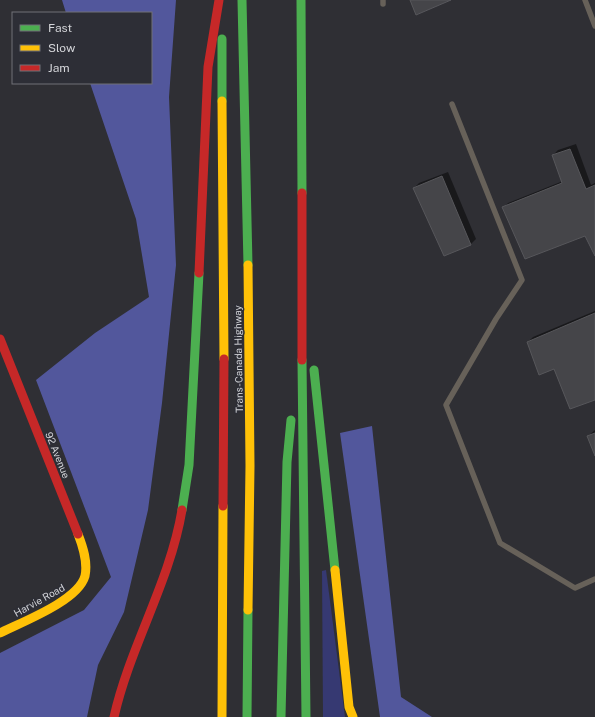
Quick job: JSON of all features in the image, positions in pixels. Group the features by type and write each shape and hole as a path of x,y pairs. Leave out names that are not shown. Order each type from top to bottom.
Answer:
{"main road":[{"path":"114,717 118,699 132,658 170,558 178,532 186,491 197,332 208,67 220,0"},
{"name":"Trans-Canada Highway","path":"220,0 224,321 222,717"},
{"name":"Trans-Canada Highway","path":"242,0 249,319 250,466 247,717"},
{"path":"301,0 301,244 306,717"},
{"path":"301,244 311,338"},
{"path":"281,717 287,462 302,316"},
{"name":"92 Avenue","path":"0,339 82,544 86,557 86,568 83,581"},
{"path":"314,361 339,621 349,707 353,717"},
{"name":"Harvie Road","path":"0,633 62,602 74,593 83,581"}],"lane":[{"path":"585,0 595,26"},
{"path":"452,104 522,280 496,319 446,405 500,543 575,588 595,579"}],"shaded area":[{"path":"62,0 176,0 169,97 176,265 162,403 148,510 124,612 98,665 87,717 0,717 0,653 84,610 111,577 36,380 95,333 149,297 136,219 90,84 152,84 152,12 66,12"},
{"path":"372,426 401,697 432,717 380,717 340,433"},
{"path":"326,570 345,717 323,717 322,571"}],"building":[{"path":"410,0 451,0 416,15"},
{"path":"570,149 586,189 595,185 595,256 585,236 525,259 502,207 562,183 552,155"},
{"path":"442,176 471,245 444,256 413,188"},
{"path":"595,313 595,400 570,409 554,369 539,375 527,342"},
{"path":"595,433 595,456 587,436"}],"traffic: fast":[{"path":"242,0 248,265"},
{"path":"301,0 302,193"},
{"path":"222,39 222,101"},
{"path":"182,510 189,465 199,273"},
{"path":"302,360 306,717"},
{"path":"314,370 335,570"},
{"path":"281,717 287,462 291,420"},
{"path":"247,717 248,610"}],"traffic: slow":[{"path":"222,101 224,359"},
{"path":"248,265 250,466 248,610"},
{"path":"222,717 223,506"},
{"path":"0,633 48,610 72,594 80,585 85,576 86,565 78,534"},
{"path":"335,570 349,707 353,717"}],"traffic: jam":[{"path":"199,273 208,67 219,0"},
{"path":"302,193 302,360"},
{"path":"0,339 78,534"},
{"path":"223,506 224,359"},
{"path":"114,717 130,665 169,563 182,510"}]}
